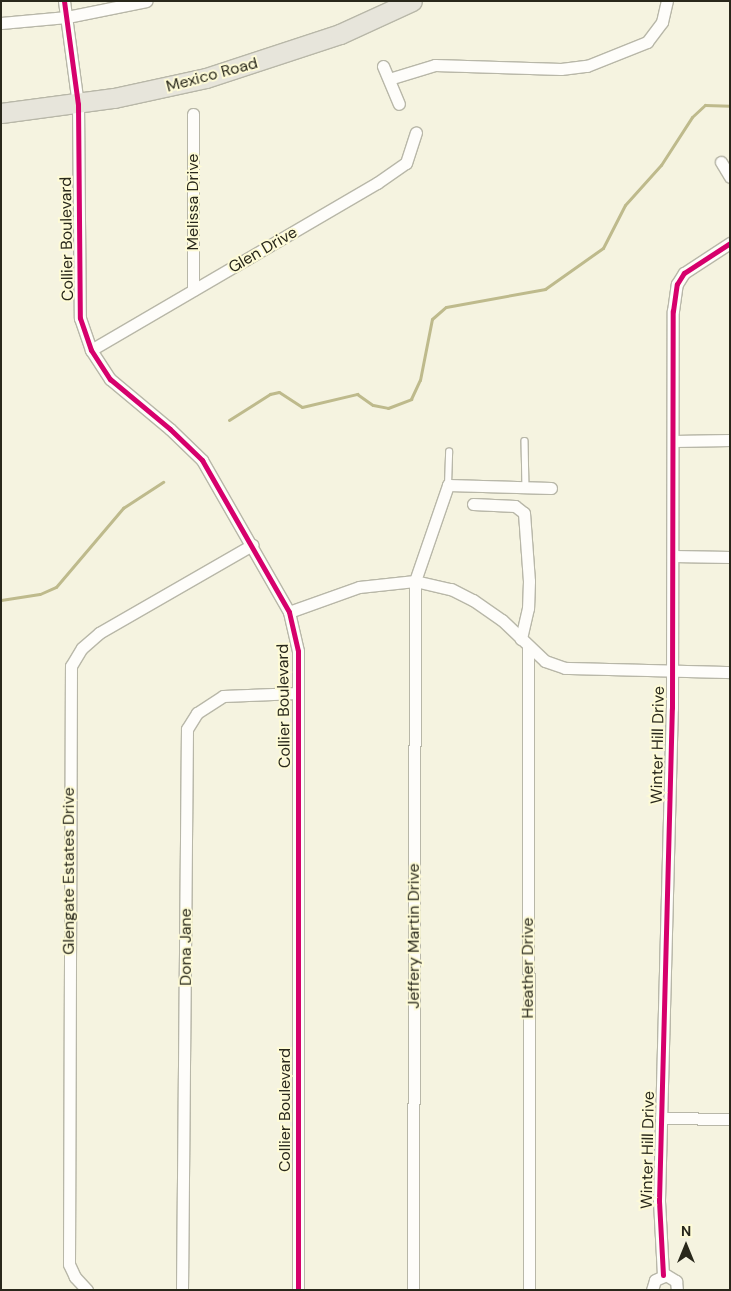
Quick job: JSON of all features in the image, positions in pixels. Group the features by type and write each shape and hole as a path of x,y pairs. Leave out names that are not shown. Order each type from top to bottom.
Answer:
{"main road":[{"name":"Mexico Road","path":"1,113 78,104 152,91 249,66 340,34 412,1"}],"street":[{"name":"Collier Boulevard","path":"64,1 78,104 80,318 91,350 110,379 170,429 202,460 289,612 298,650 298,1290"},
{"path":"1,24 67,17 146,1"},
{"path":"389,79 435,65 560,68 586,66 647,42 662,22 667,1"},
{"path":"383,66 399,104"},
{"name":"Melissa Drive","path":"193,114 193,290"},
{"name":"Glen Drive","path":"91,350 377,183 406,163 416,133"},
{"path":"721,162 730,177"},
{"name":"Winter Hill Drive","path":"663,1275 659,1200 672,670 674,441 672,326 677,284 688,270 730,243"},
{"path":"674,441 730,440"},
{"path":"448,485 551,488"},
{"name":"Jeffery Martin Drive","path":"414,1290 415,582 448,485"},
{"name":"Heather Drive","path":"473,504 515,506 524,513 529,581 524,643 528,1290"},
{"name":"Glengate Estates Drive","path":"87,1290 78,1281 69,1264 71,666 82,648 99,632 252,545"},
{"path":"673,556 730,557"},
{"path":"289,612 359,586 415,582 466,596 495,614 545,661 565,668 730,672"},
{"name":"Dona Jane","path":"182,1290 188,728 197,712 223,696 298,693"},
{"path":"661,1118 730,1119"},
{"path":"652,1290 655,1280 663,1275 673,1278 677,1290"}],"lane":[{"path":"525,442 526,488"},
{"path":"448,485 449,452"}],"waterway":[{"path":"229,420 270,394 279,392 302,407 357,394 373,405 388,408 411,399 420,380 432,319 446,307 545,289 603,248 625,205 661,165 692,117 705,105 730,106"},
{"path":"1,600 40,594 56,587 123,508 163,482"}],"cycle path":[{"path":"64,1 78,104 80,318 91,350 110,379 170,429 202,460 289,612 298,651 298,1290"},
{"path":"663,1275 659,1200 672,708 673,311 677,284 684,273 730,243"}]}
